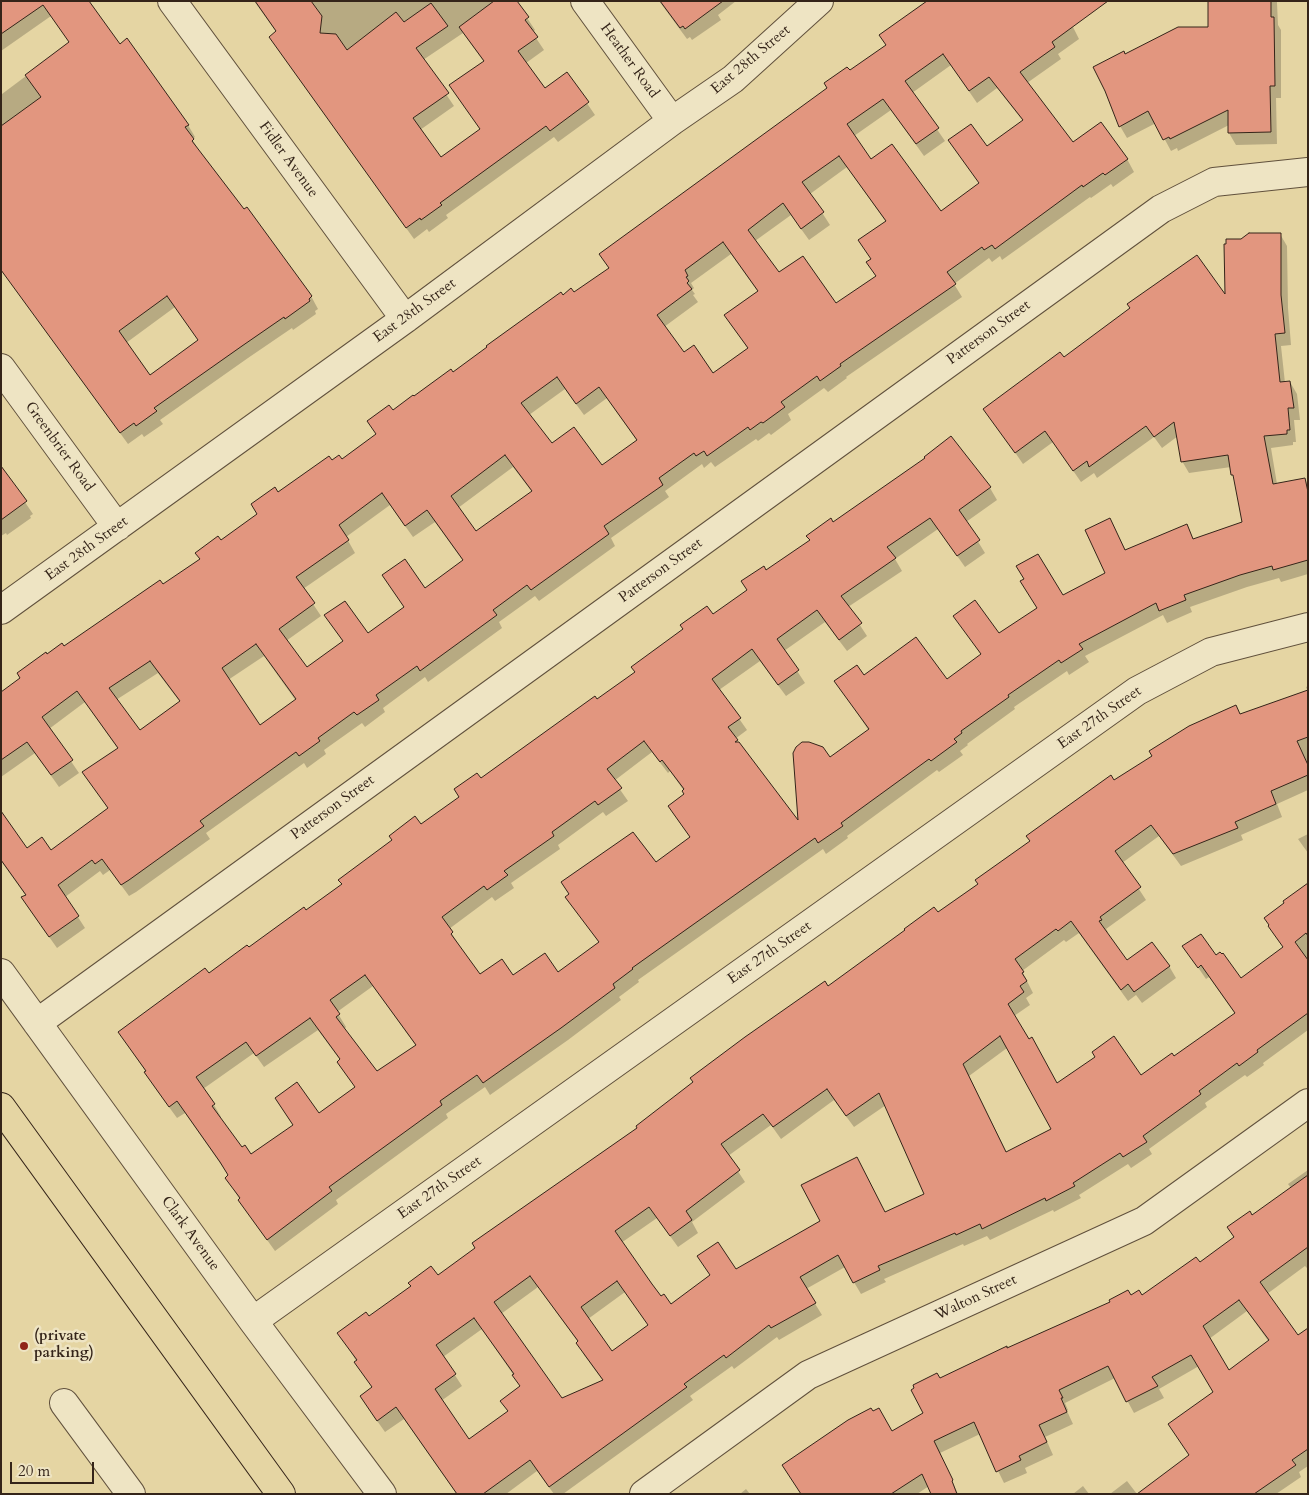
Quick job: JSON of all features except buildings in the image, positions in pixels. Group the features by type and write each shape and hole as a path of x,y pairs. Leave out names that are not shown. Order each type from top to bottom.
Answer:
{"main road":[{"path":"1,1107 281,1494"}],"street":[{"name":"Fidler Avenue","path":"172,1 405,318"},
{"name":"Heather Road","path":"586,1 672,121"},
{"name":"East 28th Street","path":"1,610 405,318 672,121 733,80 819,1"},
{"name":"Patterson Street","path":"37,1023 1161,209 1214,182 1308,172"},
{"name":"Greenbrier Road","path":"1,368 117,527"},
{"name":"East 27th Street","path":"253,1321 1137,691 1212,652 1308,627"},
{"name":"Clark Avenue","path":"1,973 253,1321 382,1494"},
{"name":"Walton Street","path":"644,1494 808,1375 1144,1221 1308,1104"},
{"path":"64,1403 131,1494"}],"place":[{"name":"(private parking)","path":"24,1346"}]}
